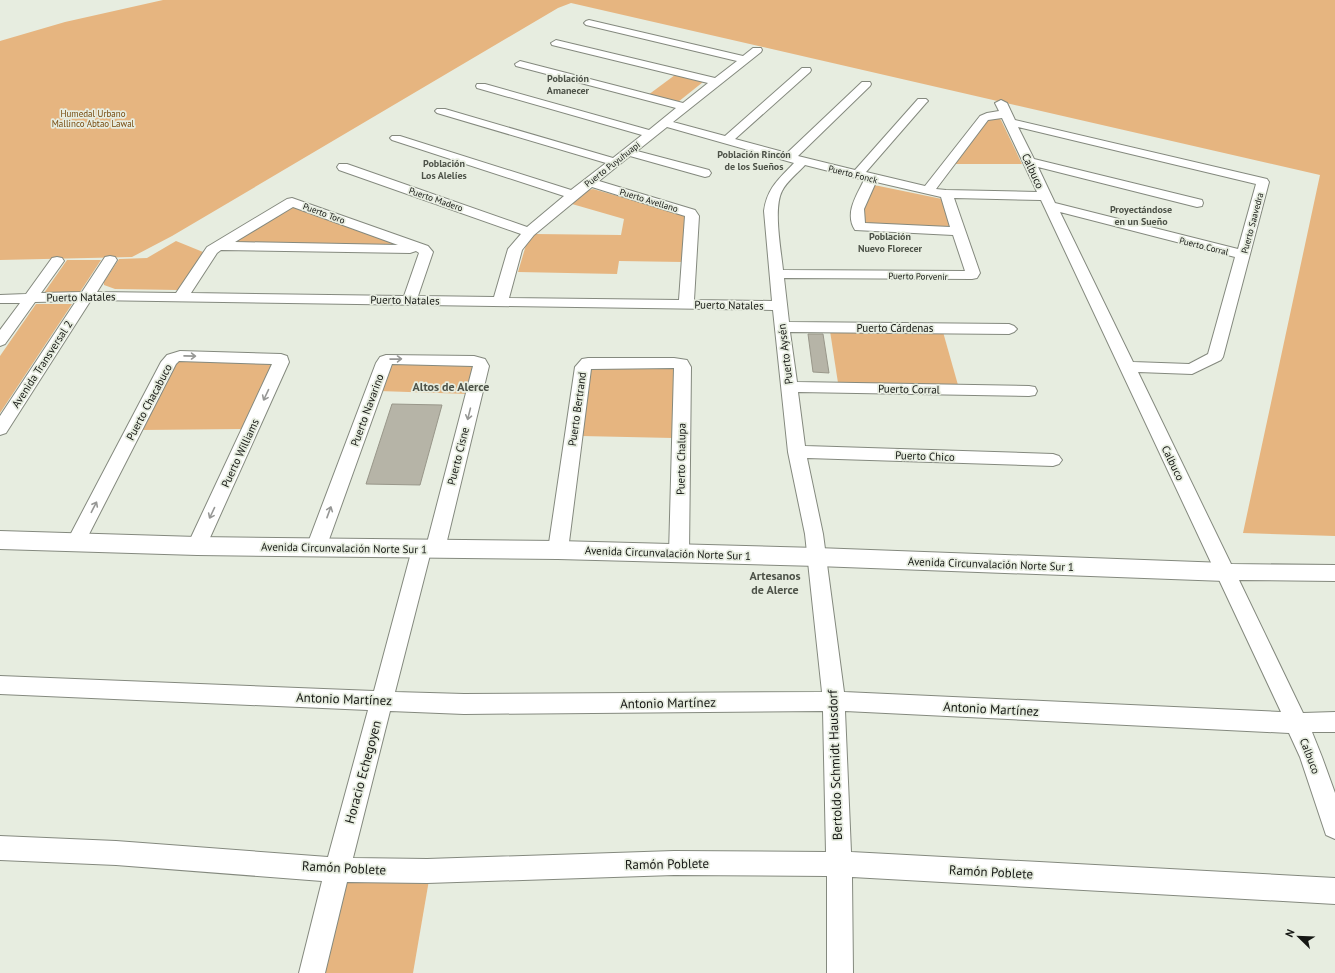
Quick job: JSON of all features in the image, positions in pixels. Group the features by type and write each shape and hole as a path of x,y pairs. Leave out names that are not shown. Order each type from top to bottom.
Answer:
{"street":[{"path":"589,22 745,60"},
{"path":"556,43 717,82"},
{"name":"Puerto Puyuhuapi","path":"500,302 515,249 529,232 614,162 757,50"},
{"path":"520,64 684,107"},
{"path":"727,140 806,70"},
{"name":"Puerto Aysén","path":"817,557 814,534 797,452 776,274 771,211 772,199 796,159 866,84"},
{"path":"481,86 651,134"},
{"path":"857,175 922,101"},
{"path":"441,111 614,162"},
{"path":"928,191 984,118 1006,113"},
{"name":"Calbuco","path":"1006,113 1296,723 1311,758 1335,827"},
{"name":"Puerto Saavedra","path":"1006,113 1263,182 1215,357 1192,368 1127,367"},
{"name":"Puerto Fonck","path":"665,122 871,179 928,191 946,194 1047,200"},
{"path":"396,138 573,195"},
{"path":"627,152 705,173"},
{"path":"1028,161 1197,203"},
{"name":"Puerto Madero","path":"343,167 529,232"},
{"path":"871,179 858,209 857,216 860,227 959,231"},
{"name":"Puerto Avellano","path":"589,182 690,213 692,216 686,304"},
{"name":"Puerto Porvenir","path":"776,274 970,276 973,273 946,194"},
{"name":"Puerto Corral","path":"1047,200 1085,215 1243,256"},
{"name":"Puerto Toro","path":"181,297 212,250 292,202 423,249"},
{"path":"218,246 423,249 426,252 410,300"},
{"name":"Avenida Transversal 2","path":"0,429 110,260"},
{"path":"0,341 57,261"},
{"name":"Puerto Natales","path":"0,299 86,296 780,306"},
{"name":"Puerto Cárdenas","path":"782,327 1009,329"},
{"name":"Puerto Chacabuco","path":"76,541 169,362 173,358 180,356 281,359"},
{"name":"Puerto Williams","path":"197,546 281,362 281,359"},
{"name":"Puerto Navarino","path":"316,548 386,360 474,361 479,363"},
{"name":"Puerto Cisne","path":"428,549 481,366 479,363"},
{"name":"Puerto Bertrand","path":"558,550 583,367 588,363 681,364"},
{"name":"Puerto Chalupa","path":"679,554 683,367 681,364"},
{"name":"Puerto Corral","path":"789,387 1029,391"},
{"name":"Puerto Chico","path":"797,452 1053,460"},
{"name":"Avenida Circunvalación Norte Sur 1","path":"0,540 76,541 197,546 558,550 817,557 1225,572 1335,573"},
{"name":"Horacio Echegoyen","path":"312,973 337,870 382,701 428,549"},
{"name":"Bertoldo Schmidt Hausdorf","path":"817,557 834,702 839,864 840,973"},
{"name":"Antonio Martínez","path":"0,685 512,705 834,702 1296,723 1335,722"},
{"name":"Ramón Poblete","path":"0,848 116,852 337,870 427,871 674,863 839,864 1335,891"}],"green space":[{"name":"Humedal Urbano Mallinco Abtao Lawal","path":"163,0 1335,0 1335,536 1243,533 1320,175 571,3 558,8 172,236 132,257 0,260 0,41 65,22"},
{"path":"675,75 703,82 678,102 648,95"},
{"path":"998,118 1001,120 1022,164 955,164 985,122 989,119"},
{"path":"874,185 942,199 952,226 949,228 867,225 861,220 861,214"},
{"path":"593,189 685,215 683,262 619,261 617,274 518,272 526,245 535,234 621,235 624,219 572,204 589,190"},
{"path":"292,206 393,242 392,245 387,247 236,244 234,239"},
{"path":"176,241 203,252 178,290 115,289 104,285 104,282 119,259 147,258"},
{"path":"67,260 101,260 80,292 44,293"},
{"path":"36,304 72,304 0,413 0,356"},
{"path":"830,331 943,332 958,385 838,383"},
{"path":"183,360 273,363 242,429 141,430 172,367"},
{"path":"393,364 474,367 468,394 379,391 390,366"},
{"path":"668,366 674,368 676,372 673,438 581,436 591,367"},
{"path":"351,879 429,880 413,973 320,973 344,883"}],"building":[{"path":"808,334 823,334 829,373 813,372"},
{"path":"392,404 442,405 420,485 366,484"}],"district":[{"name":"Población Amanecer","path":"568,84"},
{"name":"Población Rincón de los Sueños","path":"754,160"},
{"name":"Población Los Alelíes","path":"444,168"},
{"name":"Proyectándose en un Sueño","path":"1141,214"},
{"name":"Población Nuevo Florecer","path":"890,242"},
{"name":"Altos de Alerce","path":"451,386"},
{"name":"Artesanos de Alerce","path":"775,582"}]}
